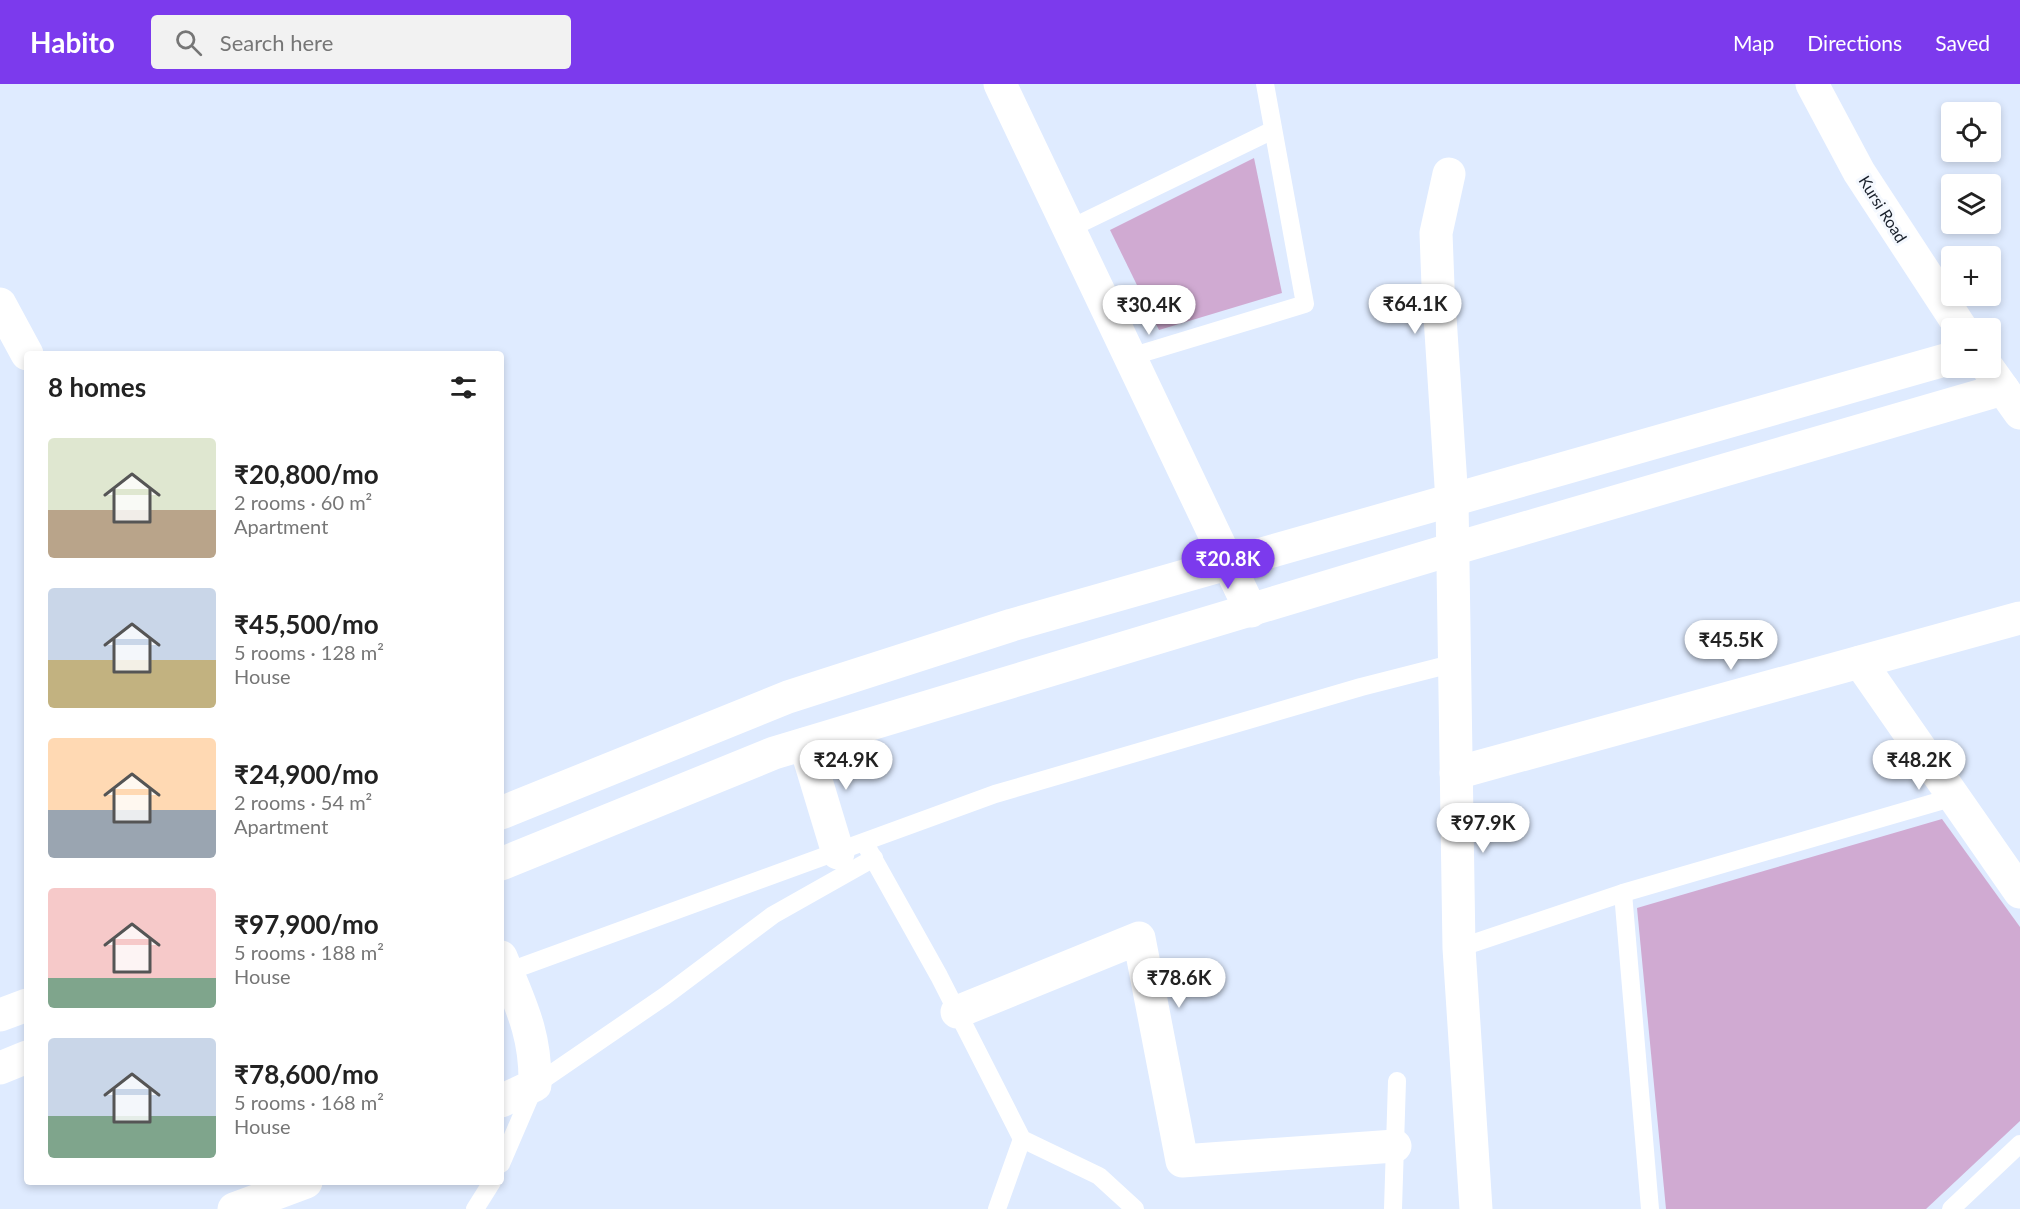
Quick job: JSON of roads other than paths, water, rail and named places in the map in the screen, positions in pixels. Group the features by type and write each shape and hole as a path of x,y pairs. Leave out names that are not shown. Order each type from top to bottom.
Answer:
{"street":[{"path":"1000,84 1251,611"},
{"name":"Kursi Road","path":"1812,84 1859,172 1954,318"},
{"path":"1449,174 1436,233 1452,501 1460,948 1476,1209"},
{"path":"0,304 25,351"},
{"path":"504,812 788,697 1012,625 1941,361"},
{"path":"504,863 774,753 1453,549 2004,390"},
{"path":"1456,773 2020,618"},
{"path":"1860,662 2020,892"},
{"path":"805,744 851,847"},
{"path":"957,1012 1139,938 1182,1161 1395,1146"},
{"path":"504,965 531,1033 536,1063 535,1085 504,1100"},
{"path":"0,1016 24,1006"},
{"path":"0,1068 24,1058"},
{"path":"234,1209 298,1185"}],"lane":[{"path":"1130,357 1305,304 1265,84"},
{"path":"1069,229 1273,130"},
{"path":"504,965 851,847 995,794 1360,687 1455,663"},
{"path":"1460,948 1623,893 1954,797"},
{"path":"851,847 874,858 1022,1139 1099,1176 1135,1209"},
{"path":"504,1157 535,1085 665,996 773,915 874,858"},
{"path":"1623,893 1650,1209"},
{"path":"1393,1209 1397,1080"},
{"path":"998,1209 1022,1139"},
{"path":"1951,1209 2020,1144"},
{"path":"475,1209 490,1185"}]}
